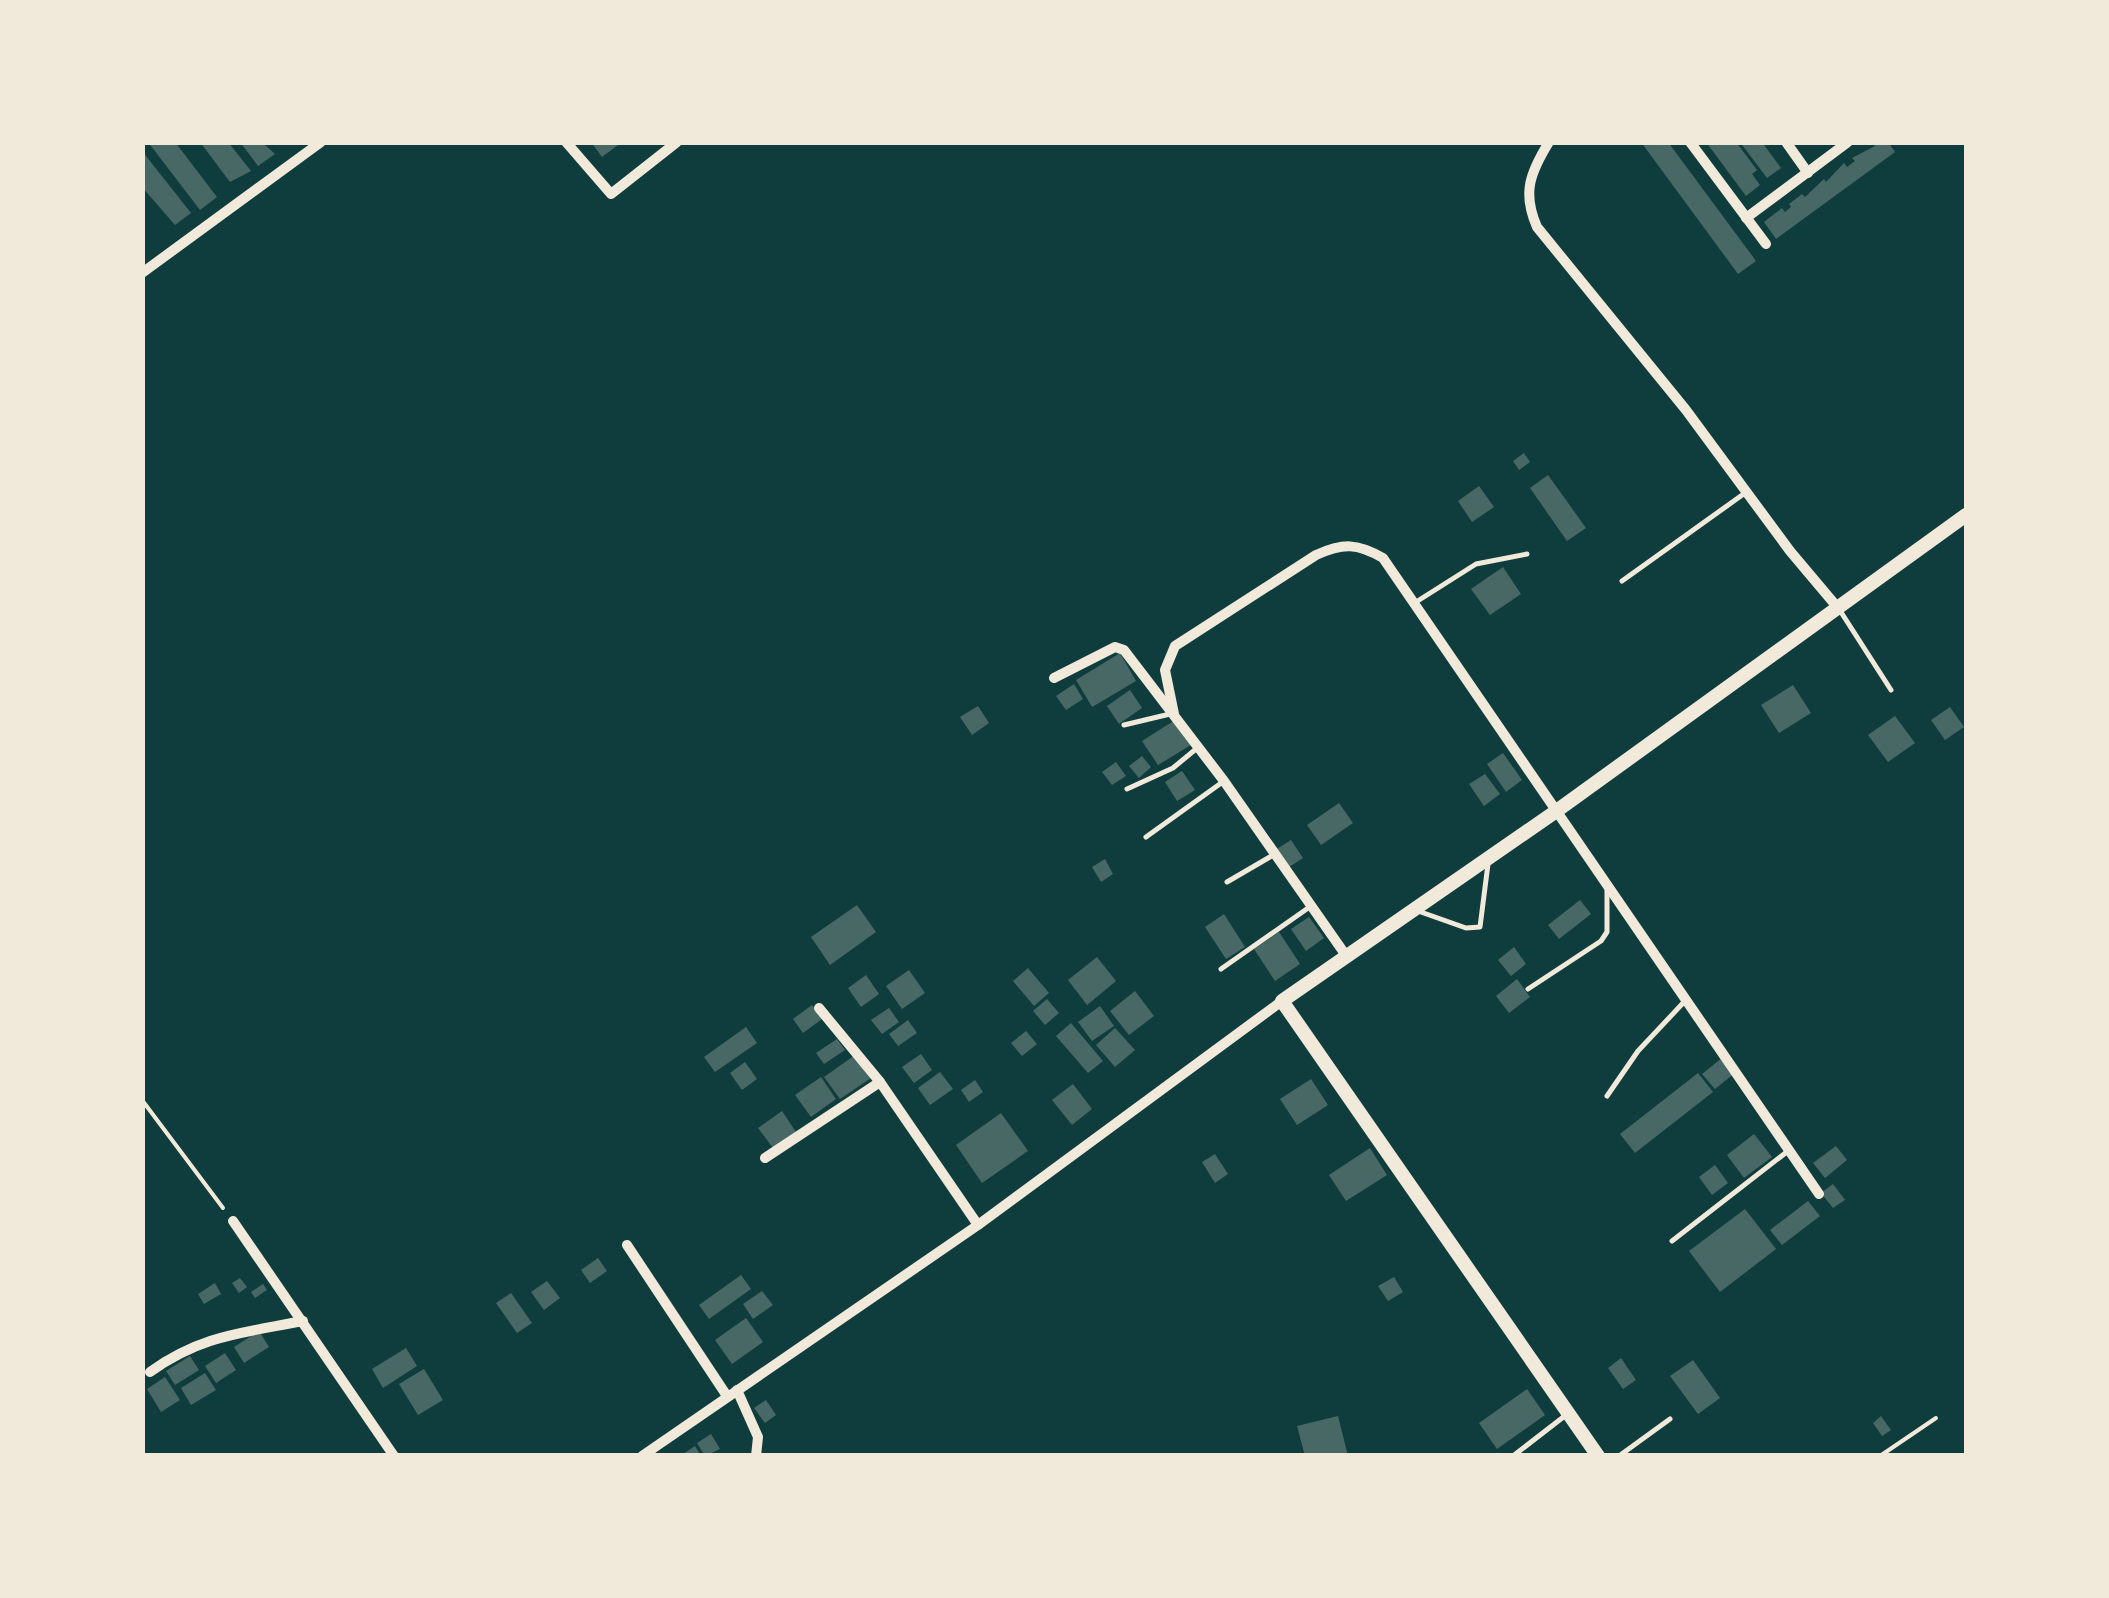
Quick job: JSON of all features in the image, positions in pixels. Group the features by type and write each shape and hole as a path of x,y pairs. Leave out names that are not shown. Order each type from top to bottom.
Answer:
{"street":[{"path":"142,273 322,142"},
{"path":"566,142 611,194 677,142"},
{"path":"1548,142 1531,173 1527,193 1537,227 1838,608"},
{"path":"1690,142 1766,244"},
{"path":"1786,142 1808,172"},
{"path":"1746,218 1848,142"},
{"path":"642,1456 978,1224 1282,1000 1555,812 1966,515"},
{"path":"1174,714 1165,670 1175,646 1316,554 1340,544 1363,546 1383,558 1819,1194"},
{"path":"1054,678 1115,646 1134,660 1346,957"},
{"path":"1282,1000 1598,1456"},
{"path":"819,1008 880,1082 978,1224"},
{"path":"765,1158 880,1082"},
{"path":"233,1221 394,1456"},
{"path":"627,1245 732,1393 758,1437 756,1456"},
{"path":"150,1372 182,1349 202,1342 303,1321"}],"lane":[{"path":"1622,581 1748,491"},
{"path":"1414,604 1476,564 1527,554"},
{"path":"1838,608 1891,690"},
{"path":"1124,725 1174,714"},
{"path":"1127,789 1172,768 1198,747"},
{"path":"1146,837 1224,782"},
{"path":"1227,882 1275,854"},
{"path":"1415,910 1466,928 1480,927 1489,858"},
{"path":"1528,989 1601,941 1607,932 1607,887"},
{"path":"1222,969 1311,906"},
{"path":"1607,1096 1646,1041 1686,1000"},
{"path":"1672,1241 1790,1150"},
{"path":"1513,1456 1567,1414"},
{"path":"1619,1456 1670,1419"}],"path":[{"path":"142,1100 233,1221"},
{"path":"1880,1456 1936,1418"}],"building":[{"path":"148,142 175,142 217,197 200,210"},
{"path":"200,142 228,142 251,171 230,182"},
{"path":"240,142 268,142 265,145 275,154 258,166"},
{"path":"591,142 616,142 618,145 602,157"},
{"path":"1641,142 1668,142 1756,261 1738,274"},
{"path":"1706,142 1736,142 1757,170 1752,174 1760,185 1746,196"},
{"path":"1740,142 1762,142 1781,168 1767,178"},
{"path":"1872,142 1888,142 1895,152 1776,239 1764,222 1782,208 1785,212 1791,207 1789,204 1802,194 1805,197 1824,179 1826,182 1844,163 1847,167 1855,161 1852,158 1875,146"},
{"path":"142,151 191,213 175,225 142,187"},
{"path":"1524,453 1530,462 1519,470 1513,461"},
{"path":"1548,475 1586,528 1567,541 1530,488"},
{"path":"1479,486 1494,507 1472,522 1458,501"},
{"path":"1503,567 1521,594 1490,615 1471,589"},
{"path":"1120,653 1136,681 1092,707 1076,680"},
{"path":"1074,684 1083,699 1066,710 1056,696"},
{"path":"1793,685 1811,713 1779,733 1761,705"},
{"path":"1130,690 1142,708 1119,724 1107,706"},
{"path":"978,706 989,723 972,735 960,717"},
{"path":"1950,707 1964,727 1945,740 1931,720"},
{"path":"1895,716 1915,743 1888,762 1868,735"},
{"path":"1175,720 1191,745 1158,765 1142,741"},
{"path":"1503,753 1522,780 1506,792 1487,764"},
{"path":"1142,756 1151,767 1139,778 1129,766"},
{"path":"1116,762 1126,776 1112,785 1102,772"},
{"path":"1182,771 1195,790 1177,801 1165,782"},
{"path":"1485,774 1500,794 1484,806 1469,784"},
{"path":"1339,803 1353,823 1321,845 1307,825"},
{"path":"1291,840 1303,858 1286,869 1275,850"},
{"path":"1105,859 1113,874 1101,882 1092,867"},
{"path":"1580,900 1591,914 1559,939 1548,925"},
{"path":"857,905 876,932 830,965 811,937"},
{"path":"1224,914 1245,947 1226,959 1205,927"},
{"path":"1309,917 1324,938 1306,951 1291,929"},
{"path":"1279,932 1300,964 1275,981 1254,949"},
{"path":"1514,947 1526,964 1511,976 1498,960"},
{"path":"1097,957 1116,981 1087,1005 1068,980"},
{"path":"1028,968 1049,993 1034,1006 1013,981"},
{"path":"909,970 925,993 902,1009 886,986"},
{"path":"866,975 879,994 861,1007 848,988"},
{"path":"1517,979 1530,997 1509,1013 1496,996"},
{"path":"1135,991 1154,1016 1129,1035 1110,1011"},
{"path":"1047,999 1059,1013 1045,1025 1033,1011"},
{"path":"812,1005 822,1019 803,1033 793,1019"},
{"path":"1100,1006 1114,1026 1092,1041 1078,1022"},
{"path":"889,1008 899,1022 882,1034 871,1020"},
{"path":"908,1020 917,1033 898,1046 889,1034"},
{"path":"1071,1023 1103,1061 1088,1073 1056,1036"},
{"path":"746,1027 757,1043 715,1072 704,1057"},
{"path":"1115,1028 1135,1050 1115,1067 1096,1045"},
{"path":"1026,1031 1037,1044 1022,1056 1011,1043"},
{"path":"837,1039 845,1050 824,1064 816,1053"},
{"path":"921,1054 932,1070 914,1083 902,1067"},
{"path":"855,1055 871,1078 840,1099 824,1077"},
{"path":"1722,1058 1735,1073 1715,1089 1702,1074"},
{"path":"745,1062 757,1079 742,1090 730,1073"},
{"path":"940,1072 953,1089 930,1105 918,1088"},
{"path":"1698,1073 1713,1092 1635,1153 1620,1134"},
{"path":"821,1077 836,1099 811,1117 795,1095"},
{"path":"1311,1079 1328,1105 1297,1125 1280,1099"},
{"path":"975,1080 983,1092 969,1102 961,1090"},
{"path":"1073,1084 1092,1109 1072,1125 1052,1100"},
{"path":"782,1111 796,1132 773,1148 758,1128"},
{"path":"1001,1113 1028,1151 982,1183 956,1145"},
{"path":"1754,1134 1772,1157 1744,1178 1727,1155"},
{"path":"1836,1146 1847,1160 1825,1178 1813,1163"},
{"path":"1370,1148 1387,1175 1346,1201 1329,1175"},
{"path":"1215,1154 1228,1174 1215,1183 1202,1162"},
{"path":"1715,1165 1728,1183 1712,1195 1699,1177"},
{"path":"1833,1184 1845,1200 1833,1208 1821,1193"},
{"path":"1808,1201 1820,1216 1782,1245 1770,1230"},
{"path":"1745,1209 1776,1249 1720,1292 1689,1251"},
{"path":"598,1258 607,1271 590,1283 581,1270"},
{"path":"741,1275 751,1289 709,1319 699,1305"},
{"path":"1394,1277 1403,1292 1388,1301 1378,1286"},
{"path":"240,1278 247,1287 239,1293 232,1283"},
{"path":"547,1281 560,1298 544,1310 531,1292"},
{"path":"215,1283 221,1294 204,1304 198,1294"},
{"path":"263,1284 267,1290 255,1298 251,1292"},
{"path":"762,1291 773,1305 753,1319 743,1304"},
{"path":"511,1293 532,1323 517,1333 496,1303"},
{"path":"746,1318 763,1342 732,1364 715,1340"},
{"path":"259,1331 269,1347 244,1363 234,1347"},
{"path":"406,1348 417,1366 383,1388 372,1369"},
{"path":"225,1353 236,1370 216,1383 205,1366"},
{"path":"190,1356 199,1370 175,1385 166,1371"},
{"path":"1621,1358 1636,1380 1623,1389 1608,1368"},
{"path":"1693,1360 1720,1398 1698,1414 1670,1376"},
{"path":"424,1369 443,1400 418,1415 399,1384"},
{"path":"205,1373 216,1390 191,1405 181,1388"},
{"path":"165,1377 180,1400 161,1412 147,1389"},
{"path":"1527,1389 1545,1415 1497,1449 1479,1423"},
{"path":"766,1400 776,1415 765,1423 754,1408"},
{"path":"1338,1416 1348,1456 1305,1456 1297,1426"},
{"path":"1881,1416 1891,1430 1882,1436 1873,1423"},
{"path":"711,1434 720,1449 705,1456 697,1443"},
{"path":"695,1446 701,1456 680,1456"}]}
